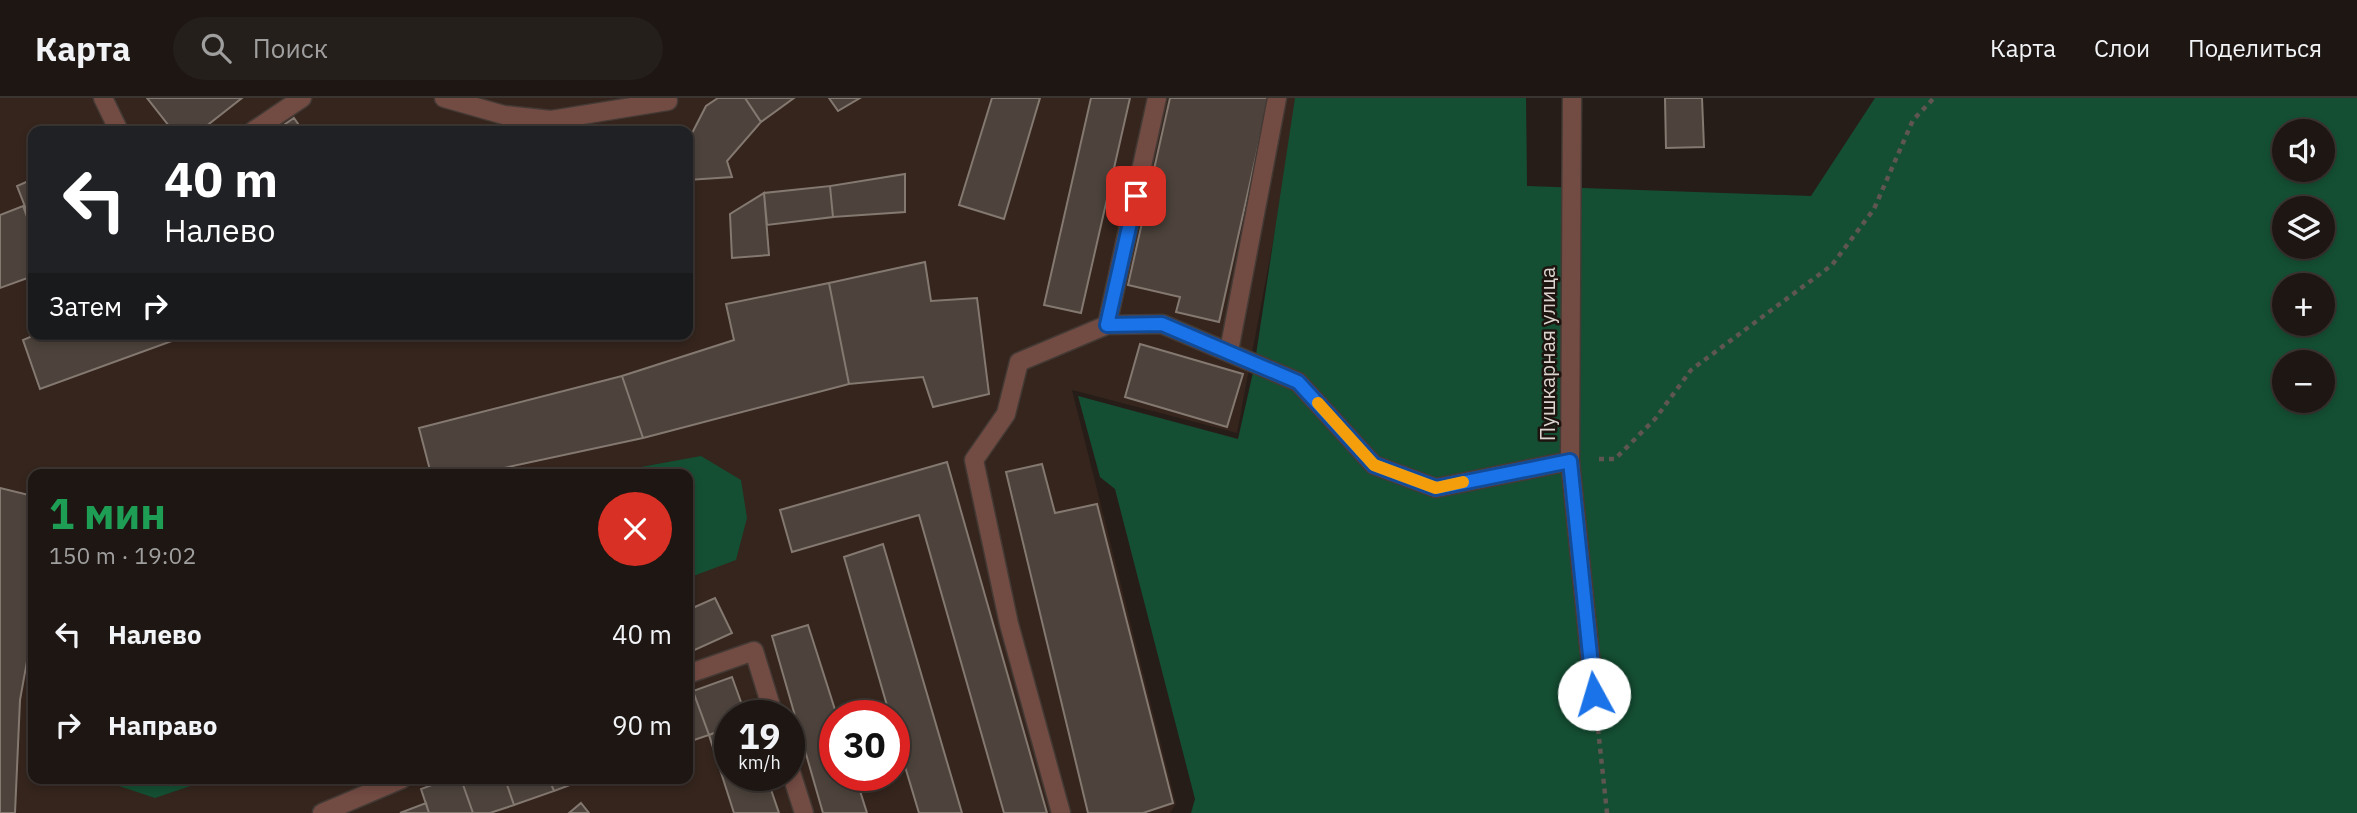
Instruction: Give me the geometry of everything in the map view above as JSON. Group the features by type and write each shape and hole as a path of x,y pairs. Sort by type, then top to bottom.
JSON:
{"street":[{"path":"103,98 117,126"},
{"path":"260,126 302,98"},
{"path":"444,98 504,115 551,120 668,101 667,98"},
{"path":"1107,325 1157,98"},
{"path":"1229,351 1277,98"},
{"name":"Пушкарная улица","path":"1572,98 1570,461 1594,694"},
{"path":"1061,813 1009,624 974,460 1006,414 1019,362 1107,325 1162,324 1298,382 1374,465 1436,488 1570,461"},
{"path":"693,672 754,651 769,700"},
{"path":"322,813 390,784"},
{"path":"797,791 804,813"}],"path":[{"path":"1570,461 1615,458 1655,419 1691,369 1832,265 1874,209 1913,120 1934,98"},
{"path":"1594,694 1607,813"}],"shaded area":[{"path":"0,98 1300,98 1237,433 1072,390 1176,804 1170,813 0,813"}],"green space":[{"path":"1295,98 1526,98 1527,186 1811,196 1875,98 2357,98 2357,813 1191,813 1195,799 1115,489 1100,477 1078,396 1238,439 1254,368"},
{"path":"701,456 741,480 747,518 736,560 693,576 693,469 630,469"},
{"path":"113,784 196,784 155,798"}],"building":[{"path":"147,98 242,98 206,126 169,126"},
{"path":"718,98 745,98 761,122 727,161 732,177 693,180 693,131 706,106"},
{"path":"745,98 794,98 761,122"},
{"path":"829,98 860,98 838,111"},
{"path":"992,98 1040,98 1004,219 959,205"},
{"path":"1091,98 1130,98 1081,313 1044,305"},
{"path":"1170,98 1269,98 1219,322 1176,312 1180,297 1128,285"},
{"path":"1665,98 1702,98 1704,147 1666,148"},
{"path":"294,118 300,126 282,126"},
{"path":"905,174 905,212 833,217 830,186"},
{"path":"28,181 28,214 17,186"},
{"path":"830,186 833,217 767,225 764,193"},
{"path":"764,193 769,255 732,258 730,214"},
{"path":"23,206 28,220 28,278 0,288 0,215"},
{"path":"925,262 931,301 977,298 989,394 933,407 923,377 849,384 829,283"},
{"path":"829,283 849,384 643,438 622,376 734,340 726,304"},
{"path":"28,338 28,340 175,340 40,389 23,340"},
{"path":"1140,344 1243,374 1227,427 1125,397"},
{"path":"622,376 643,438 499,469 430,469 419,428"},
{"path":"947,462 1047,813 1004,813 919,515 792,552 780,510"},
{"path":"1042,464 1055,513 1097,504 1173,803 1143,813 1088,813 1006,472"},
{"path":"0,488 28,495 28,656 20,700 15,813 0,813"},
{"path":"883,544 962,813 919,813 910,783 910,700 885,700 844,557"},
{"path":"715,598 732,633 693,651 693,608"},
{"path":"808,625 832,700 819,700 819,791 860,791 867,813 823,813 805,751 805,700 790,700 772,636"},
{"path":"732,677 740,700 714,700 714,733 709,735 693,691"},
{"path":"693,691 709,735 693,740"},
{"path":"714,733 714,751 709,735"},
{"path":"434,784 463,784 473,813 429,813 421,789"},
{"path":"463,784 507,784 514,805 490,813 473,813"},
{"path":"507,784 551,784 554,791 514,805"},
{"path":"551,784 573,784 554,791"},
{"path":"727,791 771,791 779,813 734,813"},
{"path":"426,803 429,813 400,813"},
{"path":"581,803 589,813 569,813"}],"slow traffic":[{"path":"1318,403 1374,465 1436,488 1463,482"}],"route":[{"path":"1136,196 1107,325 1162,324 1298,382 1374,465 1436,488 1570,461 1594,694"}]}
